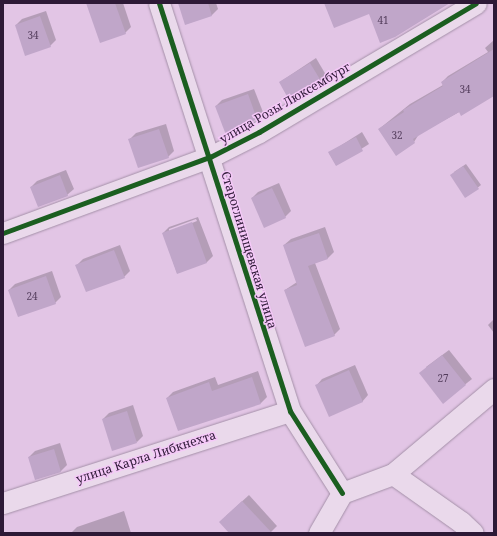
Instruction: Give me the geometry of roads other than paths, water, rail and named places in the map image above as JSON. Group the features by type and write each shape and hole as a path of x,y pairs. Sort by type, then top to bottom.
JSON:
{"street":[{"name":"Староглинищевская улица","path":"159,3 210,157 290,411 342,493"},
{"name":"улица Розы Люксембург","path":"3,233 210,157 259,132 476,3"},
{"path":"319,533 342,493 393,474 494,389"},
{"name":"улица Карла Либкнехта","path":"3,503 290,411"},
{"path":"393,474 461,522 473,533"}]}
